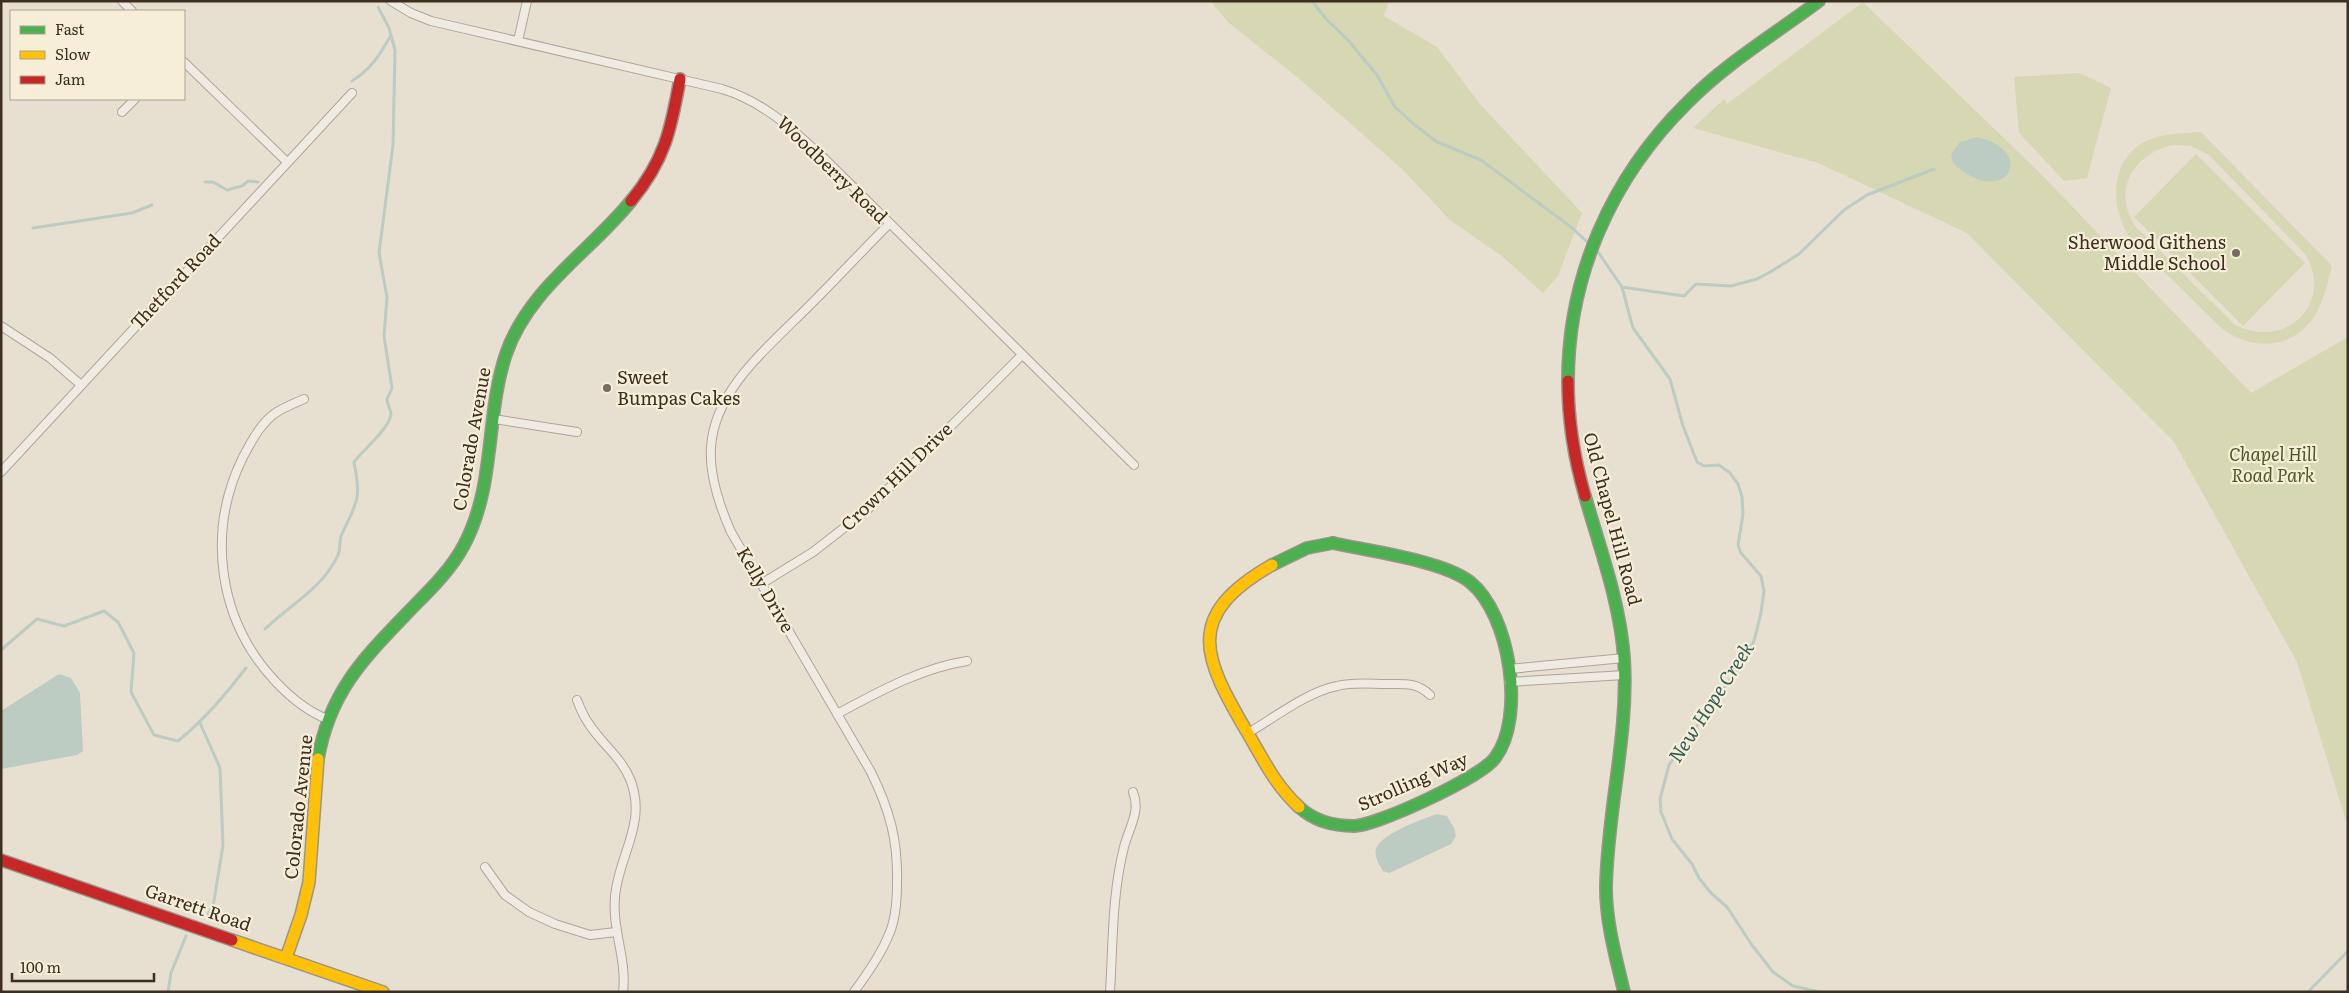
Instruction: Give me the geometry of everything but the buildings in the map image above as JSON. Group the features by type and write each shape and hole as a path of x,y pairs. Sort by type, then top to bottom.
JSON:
{"street":[{"path":"122,1 131,10"},
{"name":"Woodberry Road","path":"391,1 411,13 431,21 518,40 737,94 777,116 826,160 1134,465"},
{"path":"518,40 527,1"},
{"name":"Old Chapel Hill Road","path":"1624,992 1613,946 1606,890 1625,675 1624,658 1620,620 1571,439 1568,401 1568,353 1572,317 1590,248 1607,208 1640,154 1678,110 1721,73 1819,1"},
{"path":"185,63 287,162"},
{"name":"Colorado Avenue","path":"286,958 309,887 317,766 328,719 354,671 433,589 460,554 473,528 481,503 503,365 514,334 536,298 624,208 647,181 665,145 680,79"},
{"name":"Thetford Road","path":"1,472 352,93"},
{"path":"122,112 134,100"},
{"name":"Kelly Drive","path":"854,992 890,932 897,897 897,849 893,826 883,797 838,714 744,555 722,511 712,467 711,448 714,430 730,392 756,359 889,224"},
{"path":"1,326 50,358 81,385"},
{"name":"Crown Hill Drive","path":"761,584 820,547 867,510 1022,355"},
{"path":"304,399 276,413 247,450 227,498 222,525 222,554 228,601 250,649 267,672 292,698 316,715 328,719"},
{"path":"494,419 577,432"},
{"name":"Strolling Way","path":"1333,543 1344,544 1431,564 1457,573 1480,591 1494,611 1509,669 1509,682 1509,728 1501,749 1490,764 1464,782 1365,824 1345,826 1324,823 1296,807 1282,791 1214,674 1209,648 1213,622 1226,598 1237,587 1284,558 1310,546 1333,543"},
{"path":"1509,669 1624,658"},
{"path":"838,714 894,684 942,667 967,661"},
{"path":"1566,663 1568,679"},
{"path":"1509,682 1625,675"},
{"path":"1248,733 1318,692 1335,686 1410,684 1421,688 1430,695"},
{"path":"577,700 589,725 621,763 634,790 636,812 633,835 616,886 616,932 624,962 623,992"},
{"path":"1110,992 1115,893 1125,843 1136,812 1133,792"},
{"name":"Garrett Road","path":"1,860 383,992"},
{"path":"484,867 505,895 529,912 555,924 590,935 616,932"}],"green space":[{"path":"1210,1 1389,1 1384,16 1437,47 1480,104 1582,213 1558,276 1543,293 1503,257 1450,220 1402,169 1302,81 1229,23"},
{"name":"Chapel Hill Road Park","path":"1863,2 2041,174 2251,393 2348,337 2348,821 2346,821 2297,662 2174,442 1967,233 1818,163 1693,128 1724,99 1727,104"},
{"path":"2079,73 2111,88 2087,178 2064,181 2019,133 2014,77"},
{"path":"2201,132 2332,266 2318,310 2309,323 2298,333 2286,340 2260,344 2246,341 2220,327 2131,239 2123,226 2116,196 2117,181 2121,167 2128,155 2139,145 2160,136","holes":["2173,145 2191,146 2209,155 2305,254 2313,272 2314,290 2309,305 2300,318 2287,327 2271,332 2253,331 2234,324 2135,226 2128,213 2126,187 2130,175 2137,165 2147,156"]},
{"path":"2196,154 2305,263 2243,326 2134,217"}],"shaded area":[{"path":"1977,137 1996,144 2007,154 2011,164 2008,174 2000,180 1987,181 1971,176 1953,163 1951,154 1960,142"},
{"path":"59,674 71,678 80,693 83,751 77,755 1,769 1,711"},
{"path":"1437,814 1447,816 1454,828 1456,836 1451,844 1389,873 1383,871 1376,855 1379,843 1403,828"}],"waterway":[{"name":"New Hope Creek","path":"1312,1 1377,75 1395,107 1415,125 1437,142 1481,160 1571,227 1598,252 1622,287 1633,328 1670,379 1683,426 1697,462 1704,466 1719,465 1730,473 1738,484 1742,497 1743,514 1738,545 1741,553 1761,576 1764,591 1761,613 1754,641 1739,667 1669,765 1660,799 1661,812 1672,839 1692,864 1699,878 1711,893 1727,907 1752,945 1773,972 1793,986 1820,992"},
{"path":"265,629 315,587 332,567 339,553 341,536 356,501 357,485 354,462 386,426 391,414 387,399 392,388 384,336 387,297 379,253 393,145 395,50 389,28 378,7"},
{"path":"352,81 365,72 383,49 391,35"},
{"path":"1622,287 1684,296 1696,284 1731,286 1757,279 1799,254 1844,210 1867,195 1934,169"},
{"path":"205,182 213,182 227,190 242,186 248,181 258,182"},
{"path":"33,228 132,213 152,205"},
{"path":"1,650 37,619 64,626 104,611 118,622 134,653 131,692 154,735 178,741 214,706 246,668"},
{"path":"200,723 220,768 223,845 213,907 208,914"},
{"path":"168,992 171,973 186,936"},
{"path":"2308,992 2348,951"}],"traffic: fast":[{"path":"1568,381 1570,342 1576,303 1586,266 1599,230 1616,196 1637,163 1660,132 1702,88 1734,62 1819,1"},
{"path":"318,759 331,712 353,675 366,657 454,562 464,545 481,499 499,378 506,354 516,331 529,310 545,290 615,220 631,201"},
{"path":"1585,496 1614,596 1624,658 1625,687 1621,744 1610,830 1606,888 1610,927 1624,992"},
{"path":"1299,807 1317,819 1339,825 1354,826 1385,818 1451,788 1486,766 1495,758 1504,740 1510,718 1509,667 1504,641 1495,617 1484,597 1470,582 1443,568 1385,553 1333,543"},
{"path":"1272,565 1307,548 1333,543"}],"traffic: slow":[{"path":"1272,565 1244,584 1224,602 1213,620 1210,640 1212,660 1232,705 1270,771 1283,790 1299,807"},
{"path":"286,958 301,915 309,882 318,759"},
{"path":"232,940 383,992"}],"traffic: jam":[{"path":"631,201 652,172 659,158 670,129 680,79"},
{"path":"1568,381 1572,439 1585,496"},
{"path":"1,860 232,940"}],"place":[{"name":"Sherwood Githens Middle School","path":"2236,253"},
{"name":"Sweet Bumpas Cakes","path":"607,388"}]}
